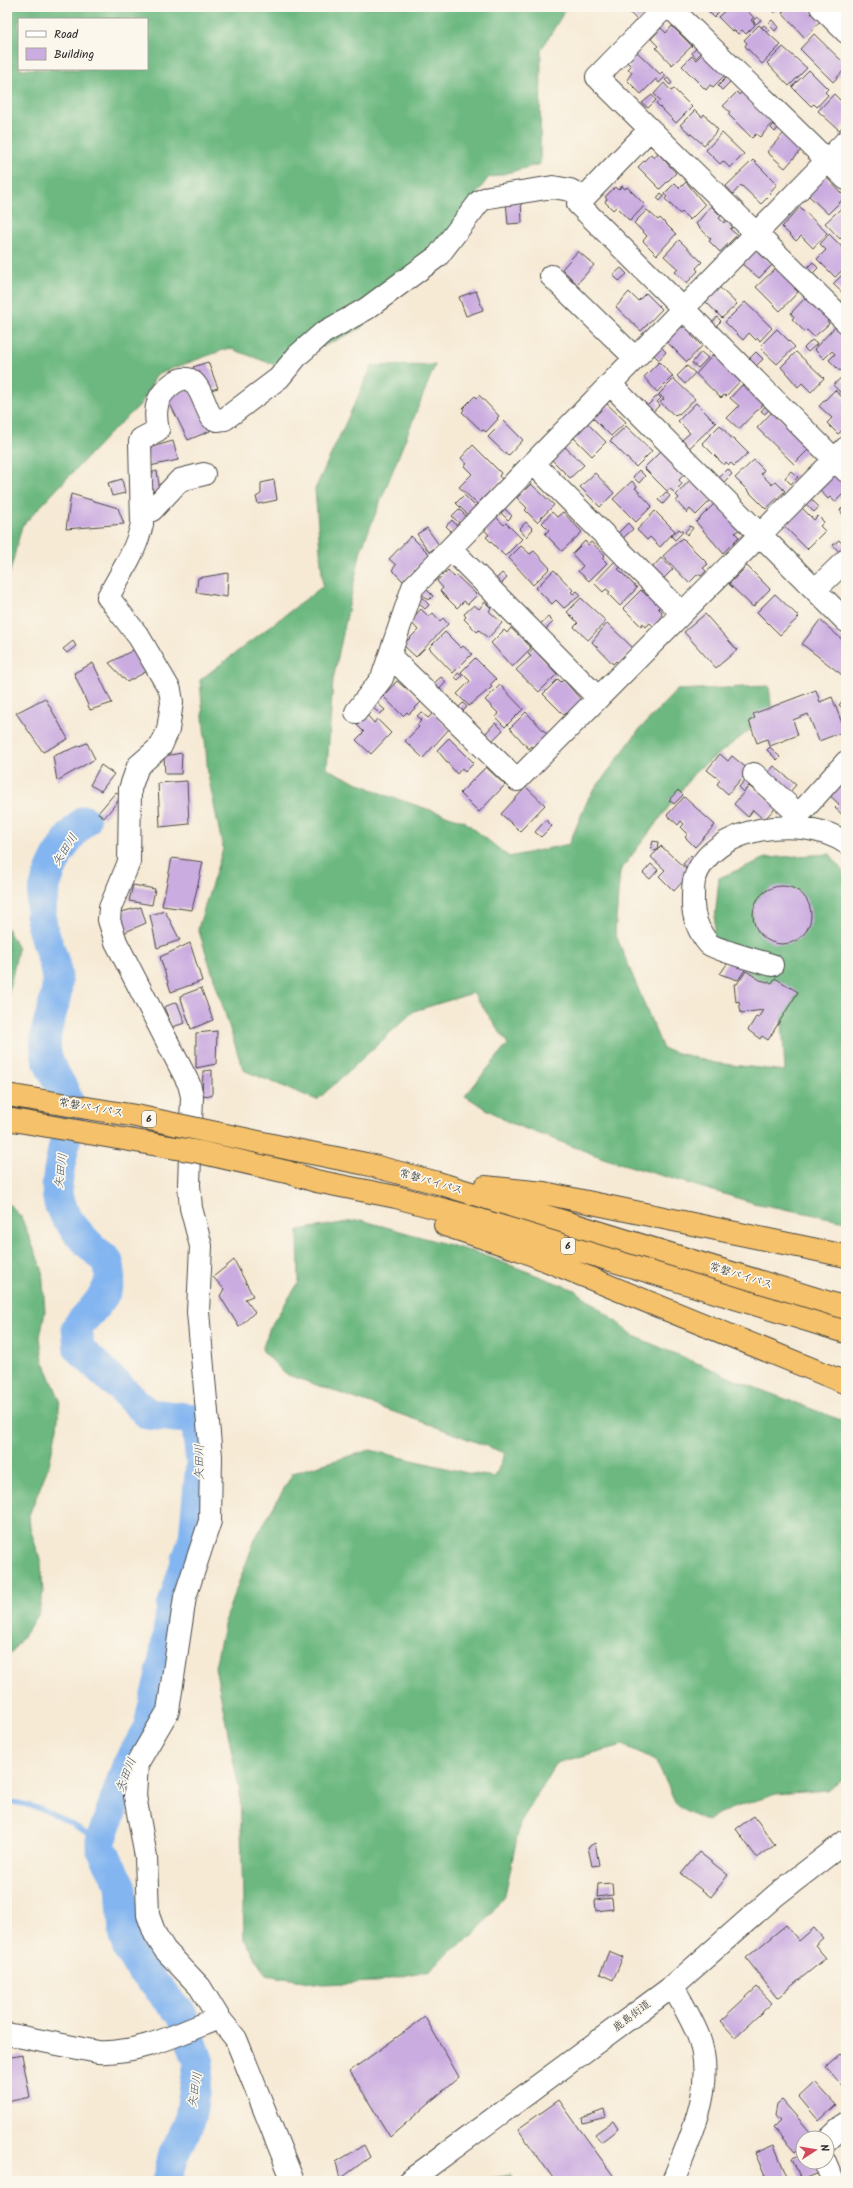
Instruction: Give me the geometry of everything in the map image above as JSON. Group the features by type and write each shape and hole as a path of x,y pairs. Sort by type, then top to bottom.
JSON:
{"highway":[{"name":"常磐バイパス","path":"7,1095 136,1116 366,1164 438,1183 846,1308"},
{"name":"常磐バイパス","path":"7,1119 199,1152 286,1172 316,1181 396,1197 467,1216 846,1332"},
{"path":"316,1181 390,1211 435,1222 521,1250 846,1383"},
{"path":"438,1183 544,1193 846,1256"}],"street":[{"path":"665,7 597,77 846,322"},
{"path":"670,7 846,179"},
{"path":"821,7 846,32"},
{"path":"390,656 517,780 760,535 842,460 683,309 578,204 650,129"},
{"path":"356,712 382,678 413,587 846,141"},
{"path":"293,2181 236,2039 219,2018 200,1987 165,1950 154,1934 148,1915 146,1857 135,1796 138,1764 168,1711 185,1597 210,1521 211,1456 198,1320 200,1246 194,1224 189,1185 192,1096 189,1084 116,942 110,920 112,899 129,862 130,789 133,776 138,766 161,746 168,730 171,713 170,690 139,637 108,597 134,550 141,530 141,438 158,430 156,412 159,397 176,382 183,378 192,381 212,418 217,420 225,419 278,378 298,355 323,333 366,310 438,256 480,201 489,197 553,188 570,190 584,198"},
{"path":"551,276 635,358"},
{"path":"610,384 846,621"},
{"path":"533,463 682,613"},
{"path":"142,514 152,510 180,480 204,474"},
{"path":"450,549 598,698"},
{"path":"815,590 846,560"},
{"path":"772,965 710,945 700,931 693,913 694,881 702,866 715,850 729,841 759,830 793,821 846,762"},
{"path":"754,774 793,821 805,828 825,833 846,843"},
{"name":"鹿島街道","path":"409,2181 673,1986 776,1895 846,1841"},
{"path":"673,1986 698,2035 704,2058 704,2080 699,2113 673,2181"},
{"path":"7,2034 98,2052 112,2053 142,2046 219,2018"},
{"path":"835,2133 846,2123"},
{"path":"828,2170 833,2181"}],"green space":[{"path":"7,7 567,7 541,50 540,164 488,178 426,264 405,273 361,328 280,367 229,348 157,374 141,404 108,435 22,526 7,583"},
{"path":"435,365 361,550 333,680 327,769 385,795 464,821 509,857 569,844 589,797 638,731 677,690 769,686 772,713 695,772 620,871 615,933 663,1049 714,1063 785,1071 781,1003 713,940 719,878 766,858 830,854 846,876 846,1107 844,1118 846,1119 846,1221 754,1203 606,1159 508,1122 465,1096 508,1044 473,993 414,1011 317,1100 243,1070 198,928 223,849 208,775 200,680 323,586 315,489 372,366"},
{"path":"7,928 18,949 7,1001"},
{"path":"7,1202 21,1217 42,1269 45,1311 40,1337 43,1360 60,1400 57,1428 49,1465 29,1515 30,1528 41,1563 43,1593 38,1615 7,1659"},
{"path":"361,1220 481,1254 575,1290 636,1337 748,1385 846,1422 846,1776 829,1790 776,1794 721,1812 707,1821 677,1806 656,1760 623,1745 556,1763 520,1823 505,1895 473,1936 448,1953 430,1970 376,1982 322,1984 266,1975 244,1939 240,1794 215,1667 226,1616 256,1537 293,1473 370,1450 467,1473 495,1477 505,1453 431,1425 285,1374 262,1350 270,1327 299,1282 298,1230"},
{"path":"511,2175 515,2181 482,2181 486,2179"}],"building":[{"path":"624,7 652,7 638,21"},
{"path":"704,7 724,7 714,17"},
{"path":"729,7 744,7 754,18 751,20 755,25 746,34 742,30 738,34 734,30 732,31 718,17"},
{"path":"768,7 780,7 774,13"},
{"path":"787,7 796,7 795,9 797,7 807,7 821,20 805,38 782,13"},
{"path":"757,17 761,20 756,24 753,21"},
{"path":"772,20 778,27 775,31 768,24"},
{"path":"759,25 781,45 762,64 745,46 747,43 744,40"},
{"path":"764,25 769,30 767,32 761,27"},
{"path":"672,26 692,46 672,65 656,48 658,46 651,39 661,28 666,33"},
{"path":"814,34 846,65 846,68 833,82 800,49"},
{"path":"698,46 703,51 696,58 692,53"},
{"path":"783,47 807,68 789,86 767,63"},
{"path":"636,51 660,74 662,72 666,76 659,83 656,79 641,94 627,80 632,72 628,69 631,66 626,61"},
{"path":"703,53 726,74 713,87 710,85 706,90 682,66 692,56 696,60"},
{"path":"809,70 828,89 825,92 828,95 817,107 814,104 811,106 792,87"},
{"path":"728,76 732,80 722,90 718,86"},
{"path":"668,78 672,83 670,85 665,80"},
{"path":"664,83 671,91 674,89 692,107 676,123 656,103 660,100 654,94"},
{"path":"743,91 775,121 760,137 756,134 752,138 728,114 730,112 723,106 737,92 739,95"},
{"path":"834,94 846,106 846,124 839,130 818,111"},
{"path":"652,95 656,100 648,108 642,103"},
{"path":"695,110 702,117 704,114 718,130 704,145 680,125"},
{"path":"774,124 778,128 775,132 771,128"},
{"path":"722,133 744,154 730,168 723,161 720,164 706,150"},
{"path":"784,133 802,149 785,168 767,152"},
{"path":"658,153 676,173 660,189 638,167 651,154 654,158"},
{"path":"753,160 777,184 770,192 771,194 761,204 741,185 733,194 726,186"},
{"path":"825,176 845,197 828,214 807,194"},
{"path":"686,182 705,205 690,220 682,212 680,214 665,199 667,197 664,194 675,183 680,188"},
{"path":"622,186 625,189 627,187 645,205 630,221 616,207 613,210 605,202 607,199 605,197 615,187 618,190"},
{"path":"661,193 664,196 660,201 657,198"},
{"path":"521,199 522,223 508,224 506,200"},
{"path":"846,204 846,233 840,239 825,223"},
{"path":"711,206 721,216 719,218 724,223 726,220 733,227 730,229 737,235 720,252 709,241 711,239 696,224"},
{"path":"800,207 827,233 813,248 801,236 796,241 782,227"},
{"path":"647,210 658,220 660,218 676,234 657,255 643,241 647,236 634,223"},
{"path":"829,234 846,251 846,267 835,277 817,259 826,250 820,244"},
{"path":"679,240 702,262 696,268 698,271 687,283 675,272 678,269 664,256"},
{"path":"756,250 772,265 759,278 742,264"},
{"path":"578,251 594,265 577,284 562,269"},
{"path":"813,262 818,268 810,276 804,271"},
{"path":"621,268 627,274 619,281 613,275"},
{"path":"776,268 796,286 794,288 798,292 780,311 756,287"},
{"path":"846,271 846,296 833,284"},
{"path":"719,287 737,304 722,318 705,301"},
{"path":"476,291 483,310 466,316 459,297"},
{"path":"629,292 638,301 646,293 662,309 641,331 616,307"},
{"path":"806,297 829,319 827,321 829,324 814,337 807,330 805,332 792,319 794,317 791,313"},
{"path":"745,302 772,328 760,341 758,338 756,340 749,333 743,340 725,322"},
{"path":"717,317 721,321 716,326 712,323"},
{"path":"687,324 694,331 691,335 702,346 687,362 666,341 681,326 683,328"},
{"path":"836,326 846,336 846,366 840,371 829,360 835,354 832,351 824,359 814,349"},
{"path":"777,329 795,347 777,364 761,349 763,347 761,345"},
{"path":"812,340 817,344 808,352 804,348"},
{"path":"661,347 666,352 659,360 653,354"},
{"path":"701,352 708,358 698,368 692,363"},
{"path":"756,352 763,359 753,369 746,362"},
{"path":"796,352 824,378 811,392 802,383 798,387 781,367"},
{"path":"713,355 717,358 718,356 742,379 726,396 724,395 721,398 696,374"},
{"path":"208,362 218,388 207,391 193,367"},
{"path":"659,362 673,376 657,392 644,377"},
{"path":"687,366 695,373 685,384 677,376"},
{"path":"841,378 846,383 846,392 843,395 833,385"},
{"path":"674,379 695,399 675,416 660,402 664,399 659,394"},
{"path":"746,384 763,404 739,429 727,418 739,406 730,398 742,385 744,386"},
{"path":"189,387 210,431 188,440 167,398"},
{"path":"835,390 846,401 846,427 838,434 827,423 832,418 819,406"},
{"path":"479,395 499,416 486,432 484,430 482,431 462,412 464,410 463,408 475,396 477,398"},
{"path":"658,395 661,398 657,402 660,405 649,415 644,409"},
{"path":"606,403 626,422 611,436 592,417"},
{"path":"696,403 716,423 685,452 680,447 685,443 682,440 690,433 678,421"},
{"path":"768,403 772,406 765,414 761,411"},
{"path":"773,411 810,448 794,464 757,428"},
{"path":"504,421 523,440 508,456 488,437"},
{"path":"587,423 606,442 592,456 573,437"},
{"path":"720,425 733,440 734,439 748,453 734,466 731,463 729,465 726,462 724,465 702,443"},
{"path":"626,426 652,451 636,467 610,441"},
{"path":"173,441 178,460 150,466 145,449"},
{"path":"473,445 501,473 499,476 502,479 477,504 459,487 472,474 464,466 467,464 461,458"},
{"path":"565,447 584,465 570,478 552,460"},
{"path":"662,450 685,473 679,480 682,484 674,492 670,489 667,491 644,468"},
{"path":"754,460 764,470 761,474 772,485 775,481 785,491 766,509 735,478"},
{"path":"728,469 732,474 724,482 719,478"},
{"path":"639,470 645,476 639,483 633,477"},
{"path":"836,470 846,480 846,491 835,502 830,497 828,499 818,488"},
{"path":"157,471 160,491 148,495 146,474"},
{"path":"791,471 798,477 791,484 785,478"},
{"path":"595,473 614,493 600,507 580,487"},
{"path":"122,479 125,493 112,496 108,483"},
{"path":"691,479 711,500 696,515 690,509 687,513 676,501 679,498 676,495"},
{"path":"274,480 277,500 258,504 256,497 261,494 261,483"},
{"path":"632,481 637,487 635,488 652,506 636,522 613,499"},
{"path":"531,484 554,505 537,522 525,510 527,508 517,498"},
{"path":"666,492 670,496 663,504 658,500"},
{"path":"71,494 118,508 124,524 66,529"},
{"path":"464,495 476,507 468,515 456,503"},
{"path":"811,499 819,507 814,512 806,504"},
{"path":"715,503 741,528 735,533 739,537 723,553 696,522"},
{"path":"846,505 846,519 840,510"},
{"path":"503,507 512,516 508,520 499,511"},
{"path":"802,508 814,520 818,516 824,522 820,526 825,531 807,549 784,526"},
{"path":"459,509 467,517 460,524 452,516"},
{"path":"655,511 675,531 660,547 650,537 647,540 637,530"},
{"path":"552,512 557,517 563,512 582,532 562,551 545,534 549,530 542,523"},
{"path":"495,516 504,525 506,523 522,539 505,556 486,537 489,535 483,528"},
{"path":"452,520 458,527 452,532 446,526"},
{"path":"526,522 533,529 526,537 519,529"},
{"path":"628,523 633,529 623,538 618,533"},
{"path":"690,526 693,528 687,535 685,532"},
{"path":"427,528 439,545 429,552 417,534"},
{"path":"679,529 683,532 675,540 671,536"},
{"path":"411,536 429,554 403,581 392,570 396,565 389,559"},
{"path":"682,538 708,564 703,568 706,571 701,576 698,574 689,583 663,556"},
{"path":"839,540 846,548 840,553 833,545"},
{"path":"585,541 588,545 591,542 605,555 602,558 607,563 589,581 578,571 583,566 572,554"},
{"path":"521,546 530,554 534,551 550,568 533,585 509,558"},
{"path":"661,558 673,569 663,579 652,568"},
{"path":"616,560 622,566 618,569 637,588 620,606 608,594 610,592 606,589 603,592 594,583"},
{"path":"747,566 770,589 753,607 729,584"},
{"path":"448,570 454,577 456,575 477,595 468,604 464,601 457,608 440,591 443,588 437,581"},
{"path":"554,570 573,590 571,592 573,594 577,591 581,595 564,608 556,600 552,604 536,588"},
{"path":"228,573 227,597 196,592 198,578"},
{"path":"502,573 507,578 499,586 494,581"},
{"path":"424,587 433,596 429,600 420,592"},
{"path":"641,590 647,596 649,594 660,606 658,608 662,612 661,618 653,626 650,623 646,627 643,623 641,626 623,608"},
{"path":"775,594 799,617 780,635 757,612"},
{"path":"420,595 429,605 425,609 415,600"},
{"path":"581,598 606,621 588,640 574,627 578,623 567,612"},
{"path":"485,602 491,608 489,611 502,623 488,638 479,630 477,632 464,619 466,617 464,614 474,605 479,609"},
{"path":"421,609 429,617 433,613 440,621 443,618 448,624 416,657 403,645 418,630 410,621"},
{"path":"705,614 737,650 716,668 684,632"},
{"path":"548,617 553,622 544,631 539,625"},
{"path":"820,620 846,643 846,678 802,644"},
{"path":"607,623 633,648 618,663 616,661 613,664 592,642"},
{"path":"511,628 518,635 521,633 526,638 524,640 531,648 512,667 491,643 504,630 507,633"},
{"path":"445,632 461,648 463,646 472,654 453,673 429,648"},
{"path":"73,641 76,646 67,653 63,649"},
{"path":"535,646 541,652 539,655 557,674 539,692 516,670 531,656 528,654"},
{"path":"139,647 151,669 127,682 109,663"},
{"path":"475,658 496,679 490,685 492,687 469,706 457,694 470,681 461,672"},
{"path":"93,663 112,703 90,710 74,673"},
{"path":"458,673 462,676 458,680 455,677"},
{"path":"441,677 446,682 438,691 432,685"},
{"path":"558,679 561,682 564,680 582,701 568,715 567,713 564,715 543,694"},
{"path":"397,681 405,688 406,687 421,702 409,714 407,712 403,716 383,696"},
{"path":"500,685 523,709 505,727 495,717 499,714 485,700"},
{"path":"816,690 820,702 832,697 845,731 819,741 808,714 793,720 798,735 770,746 767,739 757,743 749,721 755,718 753,714"},
{"path":"45,698 68,739 43,752 16,713"},
{"path":"843,700 846,703 846,711 839,705"},
{"path":"375,701 385,710 380,714 371,706"},
{"path":"463,703 467,707 460,714 456,710"},
{"path":"421,712 428,718 433,713 449,729 423,758 405,741 419,727 417,725 422,720 417,716"},
{"path":"526,712 548,735 535,750 532,746 529,749 510,728"},
{"path":"367,715 374,723 377,719 391,733 371,754 356,740 364,732 357,725"},
{"path":"495,723 503,730 492,741 485,734"},
{"path":"449,738 474,763 465,772 462,768 457,774 437,750"},
{"path":"87,743 95,759 57,781 53,756"},
{"path":"770,747 780,757 777,760 767,750"},
{"path":"182,753 181,774 165,774 164,756"},
{"path":"720,754 728,761 732,756 749,770 728,794 717,784 720,780 707,770"},
{"path":"101,765 114,774 101,791 90,785"},
{"path":"774,766 796,785 786,796 765,776"},
{"path":"486,767 505,785 479,812 460,793"},
{"path":"846,775 846,818 835,808 839,804 828,794"},
{"path":"746,779 751,783 744,792 739,787"},
{"path":"187,781 189,824 160,827 158,783"},
{"path":"749,786 756,792 757,790 776,807 764,820 753,810 748,817 734,804"},
{"path":"526,787 545,805 520,831 501,814"},
{"path":"678,790 683,795 674,804 669,800"},
{"path":"116,792 122,796 104,818 98,813"},
{"path":"684,797 715,825 695,847 685,837 688,834 681,827 684,824 681,821 678,825 667,815"},
{"path":"546,820 552,826 541,837 535,832"},
{"path":"653,841 658,842 657,851 651,849"},
{"path":"661,846 687,870 684,874 687,877 674,891 659,876 665,870 651,857"},
{"path":"691,855 697,861 690,870 683,864"},
{"path":"172,858 203,862 192,910 162,906"},
{"path":"651,864 658,870 650,879 643,873"},
{"path":"133,885 155,889 152,905 129,901"},
{"path":"776,886 788,886 803,894 811,909 811,921 803,936 788,944 776,944 761,936 753,921 753,909 761,894"},
{"path":"141,907 146,923 123,933 117,913"},
{"path":"165,911 180,940 157,948 150,915"},
{"path":"190,943 202,981 171,992 160,957"},
{"path":"729,961 747,967 738,980 720,974"},
{"path":"746,971 760,980 772,983 775,978 798,992 768,1040 762,1036 760,1039 748,1030 756,1017 758,1018 763,1010 741,1013 739,1001 736,1002 734,984 737,984"},
{"path":"201,988 213,1020 191,1029 180,996"},
{"path":"177,1002 185,1023 172,1027 164,1007"},
{"path":"217,1031 216,1064 196,1068 196,1033"},
{"path":"212,1070 212,1096 202,1095 203,1071"},
{"path":"234,1260 253,1296 245,1299 255,1312 239,1327 220,1296 224,1289 213,1277"},
{"path":"754,1816 775,1845 757,1858 736,1829"},
{"path":"595,1843 599,1865 592,1866 588,1847"},
{"path":"699,1852 728,1875 711,1897 681,1874"},
{"path":"612,1883 613,1895 597,1897 598,1884"},
{"path":"612,1898 613,1909 596,1911 595,1900"},
{"path":"786,1925 799,1941 814,1928 823,1938 815,1945 826,1958 777,1998 746,1958"},
{"path":"609,1951 623,1957 613,1980 600,1974"},
{"path":"757,1987 772,2003 735,2037 720,2021"},
{"path":"425,2017 459,2077 390,2137 350,2071"},
{"path":"841,2054 846,2059 846,2090 826,2067"},
{"path":"22,2055 30,2097 7,2102 7,2058"},
{"path":"815,2082 836,2105 819,2121 799,2097"},
{"path":"559,2100 617,2181 555,2181 518,2129"},
{"path":"782,2100 809,2130 795,2130 795,2152 773,2128 780,2121 775,2116 777,2104"},
{"path":"604,2110 606,2117 583,2123 582,2118"},
{"path":"613,2121 618,2129 601,2142 595,2134"},
{"path":"364,2145 370,2157 340,2179 336,2162"},
{"path":"774,2145 787,2177 779,2181 767,2181 755,2153"},
{"path":"795,2157 795,2165 792,2158"},
{"path":"797,2170 821,2170 822,2172 801,2180"}],"waterway":[{"name":"矢田川","path":"85,821 75,830 58,855 46,883 41,912 42,926 57,974 57,990 46,1033 46,1052 51,1067 68,1102 69,1110 67,1133 57,1185 58,1196 60,1206 67,1218 86,1241 107,1260 110,1271 109,1282 102,1297 77,1327 79,1349 148,1414 196,1419 201,1462 194,1538 172,1607 163,1665 148,1730 127,1766 101,1841 101,1848 121,1885 124,1933 128,1949 137,1964 182,2015 199,2063 189,2124 174,2154 167,2181"},
{"path":"7,1802 32,1806 56,1816 101,1841"}]}
